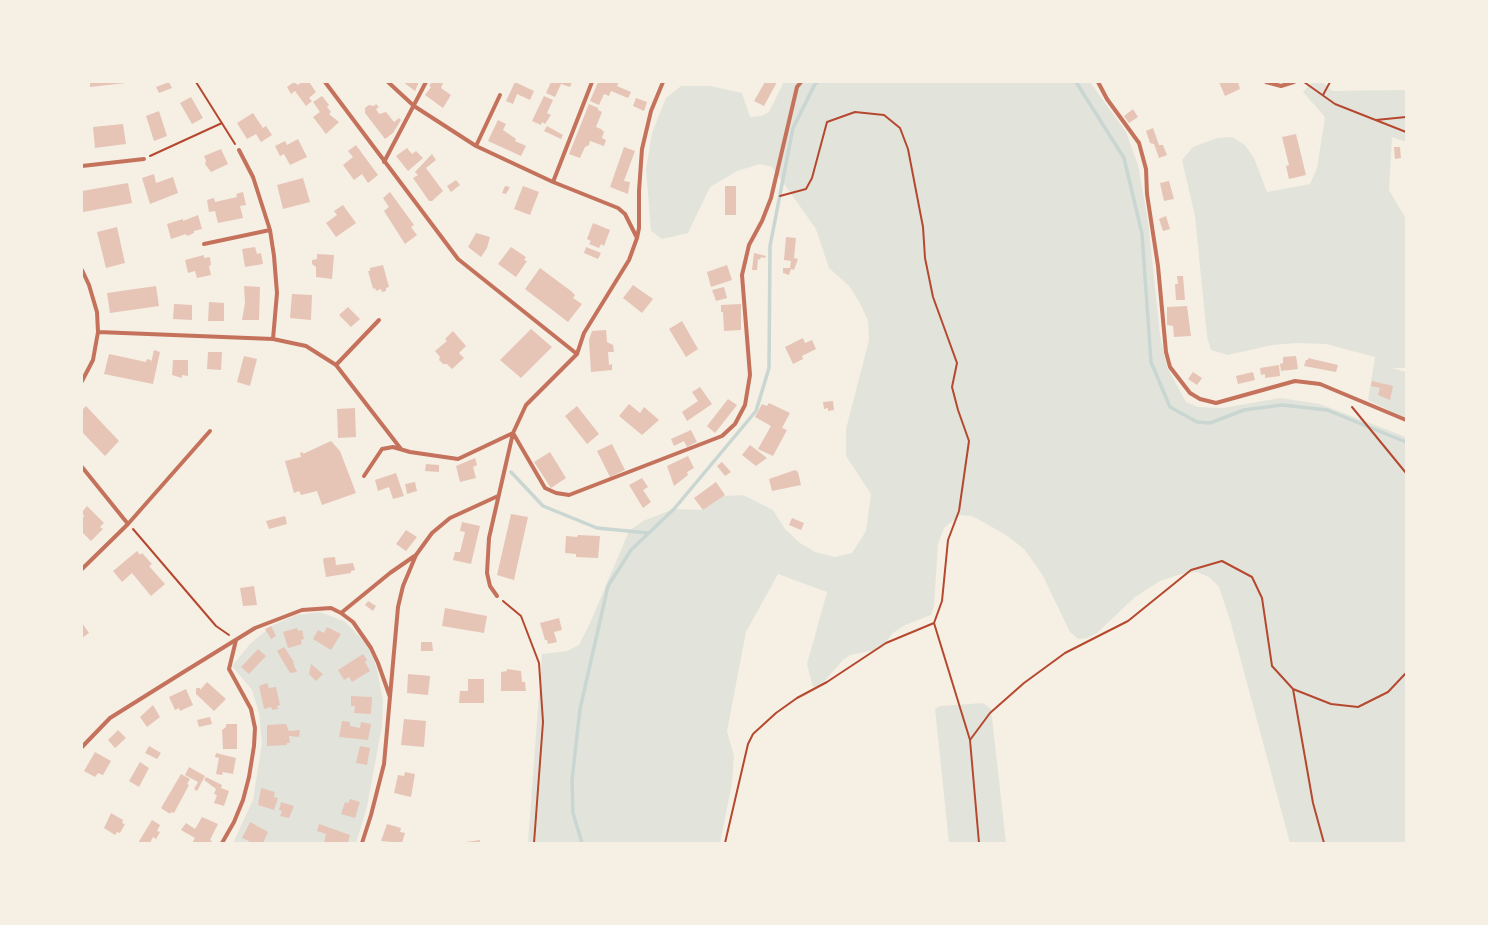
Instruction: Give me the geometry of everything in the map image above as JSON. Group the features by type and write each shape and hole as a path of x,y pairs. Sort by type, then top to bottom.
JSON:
{"street":[{"path":"325,82 458,259 577,354"},
{"path":"388,82 414,106 476,146 553,182 618,208 625,214 637,238"},
{"path":"384,162 426,82"},
{"path":"553,182 592,82"},
{"path":"497,596 490,586 486,573 490,538 498,496 513,433 526,405 577,354 584,333 629,260 637,238 642,150 650,111 663,82"},
{"path":"513,433 545,488 556,493 569,495 722,436 735,424 745,405 750,375 742,274 749,245 762,221 771,198 797,86 801,82"},
{"path":"1098,82 1107,100 1139,143 1146,169 1147,194 1158,266 1166,352 1170,367 1190,393 1200,399 1216,403 1294,381 1320,384 1406,420"},
{"path":"1266,82 1281,86 1294,82"},
{"path":"476,146 500,94"},
{"path":"239,150 253,178 270,230 277,293 273,339"},
{"path":"82,166 144,159"},
{"path":"204,244 270,230"},
{"path":"82,270 89,285 97,312 98,332 93,360 82,381"},
{"path":"336,365 379,320"},
{"path":"98,332 273,339 306,346 336,365 401,449"},
{"path":"82,569 128,524 210,431"},
{"path":"364,476 382,449 392,447 410,452 458,459 513,433"},
{"path":"82,467 128,524"},
{"path":"362,843 384,764 398,607 403,586 416,555 432,534 450,518 498,496"},
{"path":"341,613 390,573 416,555"},
{"path":"82,747 110,718 255,628 302,610 331,608 353,622 371,648 390,697"},
{"path":"222,843 234,822 243,800 249,777 254,746 255,728 251,709 229,669 236,640"}],"path":[{"path":"196,82 239,150"},
{"path":"1304,82 1335,104 1406,132"},
{"path":"1323,95 1330,82"},
{"path":"771,198 806,189 812,178 827,122 855,112 884,115 900,128 908,149 923,227 925,258 933,297 958,363 952,387 969,441 959,511 948,540 942,601 934,623 970,740 979,843"},
{"path":"1375,120 1406,117"},
{"path":"144,159 222,123"},
{"path":"1350,404 1406,473"},
{"path":"128,524 174,575 216,626 236,640"},
{"path":"970,740 990,713 1024,683 1065,653 1128,621 1191,570 1222,561 1252,577 1262,598 1272,666 1293,689 1331,704 1358,707 1388,692 1406,673"},
{"path":"497,596 522,616 539,662 543,722 534,843"},
{"path":"725,843 748,744 753,734 776,713 797,698 827,682 886,643 934,623"},
{"path":"1293,689 1313,803 1324,843"}],"shaded area":[{"path":"784,82 1090,82 1126,132 1138,165 1148,221 1160,335 1167,367 1186,402 1198,407 1223,408 1280,398 1320,404 1406,437 1406,843 1290,843 1230,620 1219,587 1209,577 1197,572 1181,574 1160,581 1135,597 1097,633 1087,638 1078,639 1070,632 1042,574 1024,549 1006,535 976,518 960,515 944,528 938,544 934,606 931,615 905,625 893,633 880,649 850,655 843,660 820,686 813,687 807,664 827,592 778,574 746,632 727,731 734,756 732,783 720,843 528,843 542,654 567,651 579,645 590,623 629,531 643,521 674,509 703,510 723,496 743,495 773,510 785,529 800,543 815,552 835,557 852,553 866,531 871,494 846,456 846,429 869,340 868,321 860,303 849,286 829,268 816,229 772,167 760,164 737,171 710,187 688,233 662,239 651,231 646,169 652,133 666,98 681,86 710,86 742,93 750,117 761,116 769,112"},
{"path":"1312,82 1322,82 1333,91 1406,90 1406,142 1392,137 1389,190 1406,219 1406,368 1392,368 1406,372 1406,419 1368,400 1375,357 1326,344 1297,343 1272,345 1228,355 1211,350 1207,337 1195,216 1182,160 1193,147 1217,138 1232,137 1245,145 1254,158 1267,192 1310,184 1317,168 1325,117 1303,92"},
{"path":"320,612 344,621 369,646 377,669 383,700 382,726 367,807 356,843 233,843 253,800 262,743 259,713 252,690 232,666 250,644 271,626 296,615"},
{"path":"983,703 991,709 1006,843 949,843 935,709 940,706"}],"building":[{"path":"90,82 126,82 126,83 90,87"},
{"path":"169,82 172,88 159,93 156,87"},
{"path":"294,82 298,85 302,82 309,82 316,92 309,98 312,101 306,106 295,91 291,94 287,87"},
{"path":"403,82 419,82 415,91"},
{"path":"432,82 443,83 441,88 451,95 443,108 425,95 431,87 429,86"},
{"path":"515,82 534,91 530,100 517,94 513,104 506,101"},
{"path":"551,82 572,82 570,87 561,84 555,97 546,93"},
{"path":"598,82 619,82 617,86 631,92 628,98 611,91 609,96 604,94 599,105 590,101"},
{"path":"765,82 777,82 764,106 754,101"},
{"path":"1219,82 1238,82 1240,89 1225,96"},
{"path":"322,96 329,105 327,107 331,112 329,114 339,122 326,134 313,117 320,112 313,102"},
{"path":"544,96 553,100 547,113 551,115 545,124 542,122 541,125 532,121"},
{"path":"191,97 203,118 192,124 180,103"},
{"path":"636,98 647,102 644,111 633,106"},
{"path":"376,104 379,107 376,109 379,114 386,112 394,122 399,118 401,120 393,133 385,139 365,113 365,108 369,105 374,106"},
{"path":"589,104 598,108 598,110 602,112 596,127 604,132 602,138 606,140 604,146 590,141 589,145 585,147 580,158 569,154"},
{"path":"1133,109 1138,117 1129,123 1124,116"},
{"path":"159,111 167,136 154,141 146,116"},
{"path":"253,113 263,128 266,126 272,135 261,142 256,134 247,139 237,123"},
{"path":"498,120 506,124 503,130 516,139 515,141 526,146 521,156 488,141"},
{"path":"123,124 126,144 95,148 93,127"},
{"path":"547,126 563,135 561,139 544,131"},
{"path":"1153,128 1159,145 1163,145 1167,155 1159,158 1154,144 1150,143 1146,131"},
{"path":"1296,134 1306,175 1289,179 1286,166 1289,165 1282,137"},
{"path":"298,139 307,157 290,165 284,154 280,156 275,146 285,141 287,145"},
{"path":"356,145 378,175 368,183 362,174 354,180 343,165 353,157 348,151"},
{"path":"624,147 635,151 624,181 630,182 628,194 610,187"},
{"path":"1394,147 1400,147 1401,158 1395,159"},
{"path":"407,148 412,154 416,151 423,158 408,171 396,156"},
{"path":"221,149 228,164 211,172 205,164 206,161 204,156"},
{"path":"432,154 436,160 426,168 443,191 432,201 429,201 413,178 418,175 415,172"},
{"path":"154,174 156,183 173,177 178,193 150,204 142,178"},
{"path":"303,178 310,202 283,209 277,185"},
{"path":"456,180 460,185 451,192 447,186"},
{"path":"1169,181 1174,199 1164,201 1160,183"},
{"path":"128,183 132,203 83,212 82,191"},
{"path":"505,186 510,187 506,194 502,193"},
{"path":"523,186 539,192 530,215 514,209"},
{"path":"725,186 736,186 736,215 725,215"},
{"path":"243,192 246,205 240,206 243,218 218,223 215,211 209,212 207,200 214,198 215,202 237,197 236,194"},
{"path":"390,192 414,225 411,227 417,235 405,244 384,211 389,207 383,198"},
{"path":"343,205 356,223 336,237 326,223 337,215 334,211"},
{"path":"198,215 202,229 194,231 194,233 187,236 186,234 171,239 167,224 183,219 183,221"},
{"path":"1166,216 1170,229 1163,231 1159,219"},
{"path":"593,223 610,230 604,246 601,244 599,248 589,244 591,241 587,239"},
{"path":"117,227 125,263 106,268 97,232"},
{"path":"476,233 490,237 487,248 481,257 468,247"},
{"path":"786,237 796,238 794,258 798,259 794,270 791,269 789,275 783,273 783,268 790,268 791,261 784,260"},
{"path":"255,247 257,254 261,253 263,264 245,267 242,249"},
{"path":"511,247 526,257 524,260 527,261 516,277 498,264"},
{"path":"586,247 601,253 598,259 584,253"},
{"path":"754,253 766,256 765,258 761,257 760,260 758,259 757,270 752,270"},
{"path":"317,254 334,255 332,279 316,277 316,267 312,264 312,260 317,259"},
{"path":"204,255 204,258 210,257 211,265 209,266 211,275 197,278 195,271 188,273 185,260"},
{"path":"383,265 389,287 386,288 386,291 382,292 381,289 376,291 375,288 373,289 368,271 370,271 370,268"},
{"path":"727,265 732,280 711,287 707,272"},
{"path":"540,268 571,291 575,295 573,298 582,304 568,322 525,289"},
{"path":"1177,276 1183,276 1185,300 1176,300 1175,284 1178,284"},
{"path":"633,285 653,299 642,313 623,298"},
{"path":"156,286 159,306 110,313 107,293"},
{"path":"244,286 260,287 259,320 242,320 245,303"},
{"path":"724,287 727,298 716,301 712,290"},
{"path":"292,294 312,295 311,320 290,318"},
{"path":"209,302 224,303 224,321 208,321"},
{"path":"174,304 192,305 192,320 173,319"},
{"path":"741,304 741,330 724,331 721,305"},
{"path":"1187,306 1191,336 1174,337 1173,326 1167,325 1167,307"},
{"path":"348,307 360,319 351,327 339,315"},
{"path":"682,321 698,349 686,357 669,329"},
{"path":"531,329 552,347 521,378 500,360"},
{"path":"606,330 607,342 613,345 614,352 608,352 609,365 612,364 612,370 591,372 589,340 592,331"},
{"path":"453,331 466,346 459,353 464,358 452,369 447,364 443,364 439,360 440,357 435,351 447,341 445,339"},
{"path":"803,338 805,343 812,340 816,349 802,356 803,359 793,364 785,347"},
{"path":"154,350 160,352 153,384 104,374 109,354 146,362 147,359 151,360 151,363"},
{"path":"208,352 222,352 221,370 207,369"},
{"path":"244,356 257,359 250,386 237,382"},
{"path":"1296,356 1298,369 1281,371 1280,364 1283,363 1283,357"},
{"path":"1308,358 1338,365 1336,372 1304,366"},
{"path":"173,360 188,360 188,376 182,375 182,378 172,375"},
{"path":"1279,365 1280,376 1265,378 1265,374 1261,375 1260,368"},
{"path":"1193,372 1202,378 1197,385 1188,379"},
{"path":"1253,372 1255,380 1238,384 1236,376"},
{"path":"1372,381 1393,386 1390,400 1378,395 1380,388 1371,386"},
{"path":"700,387 712,404 687,421 682,412 698,401 692,392"},
{"path":"728,399 737,405 715,433 707,426"},
{"path":"833,401 834,410 828,411 828,408 824,409 823,402"},
{"path":"769,403 790,413 782,428 787,430 773,456 758,449 771,426 755,417 762,404 767,406"},
{"path":"629,404 640,413 644,407 659,420 642,435 619,416"},
{"path":"86,406 119,441 105,456 82,432 82,410"},
{"path":"577,406 599,434 587,444 565,416"},
{"path":"355,408 356,437 338,438 337,409"},
{"path":"691,430 697,442 687,447 684,441 674,446 671,439"},
{"path":"331,441 340,451 356,493 322,505 317,491 301,495 299,491 294,493 285,461 301,457 300,453 303,452 303,454"},
{"path":"612,444 625,470 610,477 597,451"},
{"path":"750,445 767,458 756,466 742,455"},
{"path":"550,452 566,478 551,488 534,462"},
{"path":"688,456 694,468 687,472 688,475 674,486 667,466"},
{"path":"475,458 477,465 473,467 476,478 460,482 456,466"},
{"path":"722,462 731,472 725,476 717,466"},
{"path":"426,464 439,465 439,472 425,471"},
{"path":"795,470 798,472 801,485 772,491 769,479"},
{"path":"396,473 404,496 393,499 389,487 378,491 375,480"},
{"path":"642,478 648,487 643,490 651,502 643,508 629,485"},
{"path":"415,482 417,491 407,494 405,484"},
{"path":"716,482 725,495 703,510 694,498"},
{"path":"87,506 104,523 100,527 103,529 91,541 82,532 82,519 84,516 82,512"},
{"path":"511,514 528,517 514,580 497,575"},
{"path":"285,516 287,524 269,529 266,521"},
{"path":"792,518 804,523 801,530 789,525"},
{"path":"462,522 480,526 471,564 453,560 455,552 460,552 465,532 460,531"},
{"path":"406,530 417,537 406,551 396,544"},
{"path":"578,535 600,536 598,558 576,557 576,554 565,553 566,536 577,537"},
{"path":"137,551 140,555 142,553 152,564 149,566 165,584 151,596 132,573 122,582 113,571"},
{"path":"335,557 336,565 353,563 355,570 351,571 351,573 326,577 323,560 324,558"},
{"path":"254,586 257,605 243,606 240,588"},
{"path":"368,601 376,606 373,611 365,605"},
{"path":"445,608 487,616 484,633 442,626"},
{"path":"559,618 562,630 554,632 557,642 548,644 547,640 545,640 540,623"},
{"path":"82,623 89,633 82,638"},
{"path":"271,626 276,636 271,639 265,629"},
{"path":"327,627 341,634 331,650 313,639 318,630 324,633"},
{"path":"297,628 298,631 302,630 304,639 301,640 302,644 288,648 283,632"},
{"path":"421,642 432,642 433,651 421,651"},
{"path":"284,647 294,662 293,663 297,672 290,673 277,651"},
{"path":"258,649 266,656 249,674 241,667"},
{"path":"363,654 367,660 365,662 370,671 352,682 349,677 344,680 338,670"},
{"path":"311,664 323,674 316,681 309,674"},
{"path":"507,669 521,671 522,682 525,682 526,691 501,691 501,672 507,671"},
{"path":"408,674 430,676 428,695 407,693"},
{"path":"468,679 484,679 484,703 459,703 460,691 468,691"},
{"path":"207,682 226,699 214,711 196,694 196,688 200,688 200,690"},
{"path":"267,683 269,688 276,687 280,705 277,706 278,709 272,710 271,707 264,709 259,686"},
{"path":"186,689 193,705 180,711 179,708 175,710 169,697"},
{"path":"351,696 372,697 371,714 354,713 355,706 351,706"},
{"path":"153,705 160,717 147,727 140,717"},
{"path":"210,717 212,724 199,727 197,720"},
{"path":"404,719 426,721 424,747 401,745"},
{"path":"342,721 350,722 350,726 360,728 361,722 371,724 368,740 339,737"},
{"path":"226,724 237,724 237,749 223,749 222,730 226,727"},
{"path":"286,724 289,731 300,730 299,737 289,736 290,743 287,743 287,745 267,746 267,725"},
{"path":"118,730 126,738 115,748 108,740"},
{"path":"149,746 161,753 157,759 145,753"},
{"path":"360,746 370,748 367,765 356,763"},
{"path":"95,752 111,761 103,775 98,773 95,777 84,771"},
{"path":"216,753 236,758 233,774 223,772 222,775 216,774 219,758 215,757"},
{"path":"140,762 149,768 139,787 129,781"},
{"path":"189,767 205,776 197,791 194,789 198,782 185,775"},
{"path":"405,772 415,774 411,797 394,793 398,775 404,776"},
{"path":"181,774 190,779 187,784 189,785 174,813 171,812 170,814 161,808"},
{"path":"206,777 222,785 221,788 229,791 224,806 214,803 217,795 214,794 216,789 204,780"},
{"path":"261,788 275,792 274,797 278,798 274,810 258,805"},
{"path":"350,799 360,802 355,818 341,814 345,802 348,803"},
{"path":"281,802 294,806 289,818 280,816 282,811 279,810"},
{"path":"111,813 123,820 122,823 125,824 120,833 117,832 115,835 104,828"},
{"path":"202,817 218,824 210,840 212,841 211,843 192,843 195,838 181,830 186,823 195,829"},
{"path":"152,820 160,825 157,831 160,832 156,839 153,837 150,843 138,843"},
{"path":"250,822 268,832 263,843 248,843 249,841 242,838"},
{"path":"319,824 350,835 348,843 324,843 326,834 317,831"},
{"path":"387,824 401,828 400,832 405,833 402,843 381,841"},
{"path":"480,840 480,843 466,843 466,842"}],"waterway":[{"path":"582,843 573,813 572,780 580,709 608,586 631,550 674,509 756,411 769,368 770,246 793,128 815,84 818,82"},
{"path":"1076,82 1124,158 1142,234 1151,362 1170,407 1197,422 1210,423 1244,410 1282,405 1327,410 1406,442"},
{"path":"511,472 543,506 597,528 648,533"}]}
